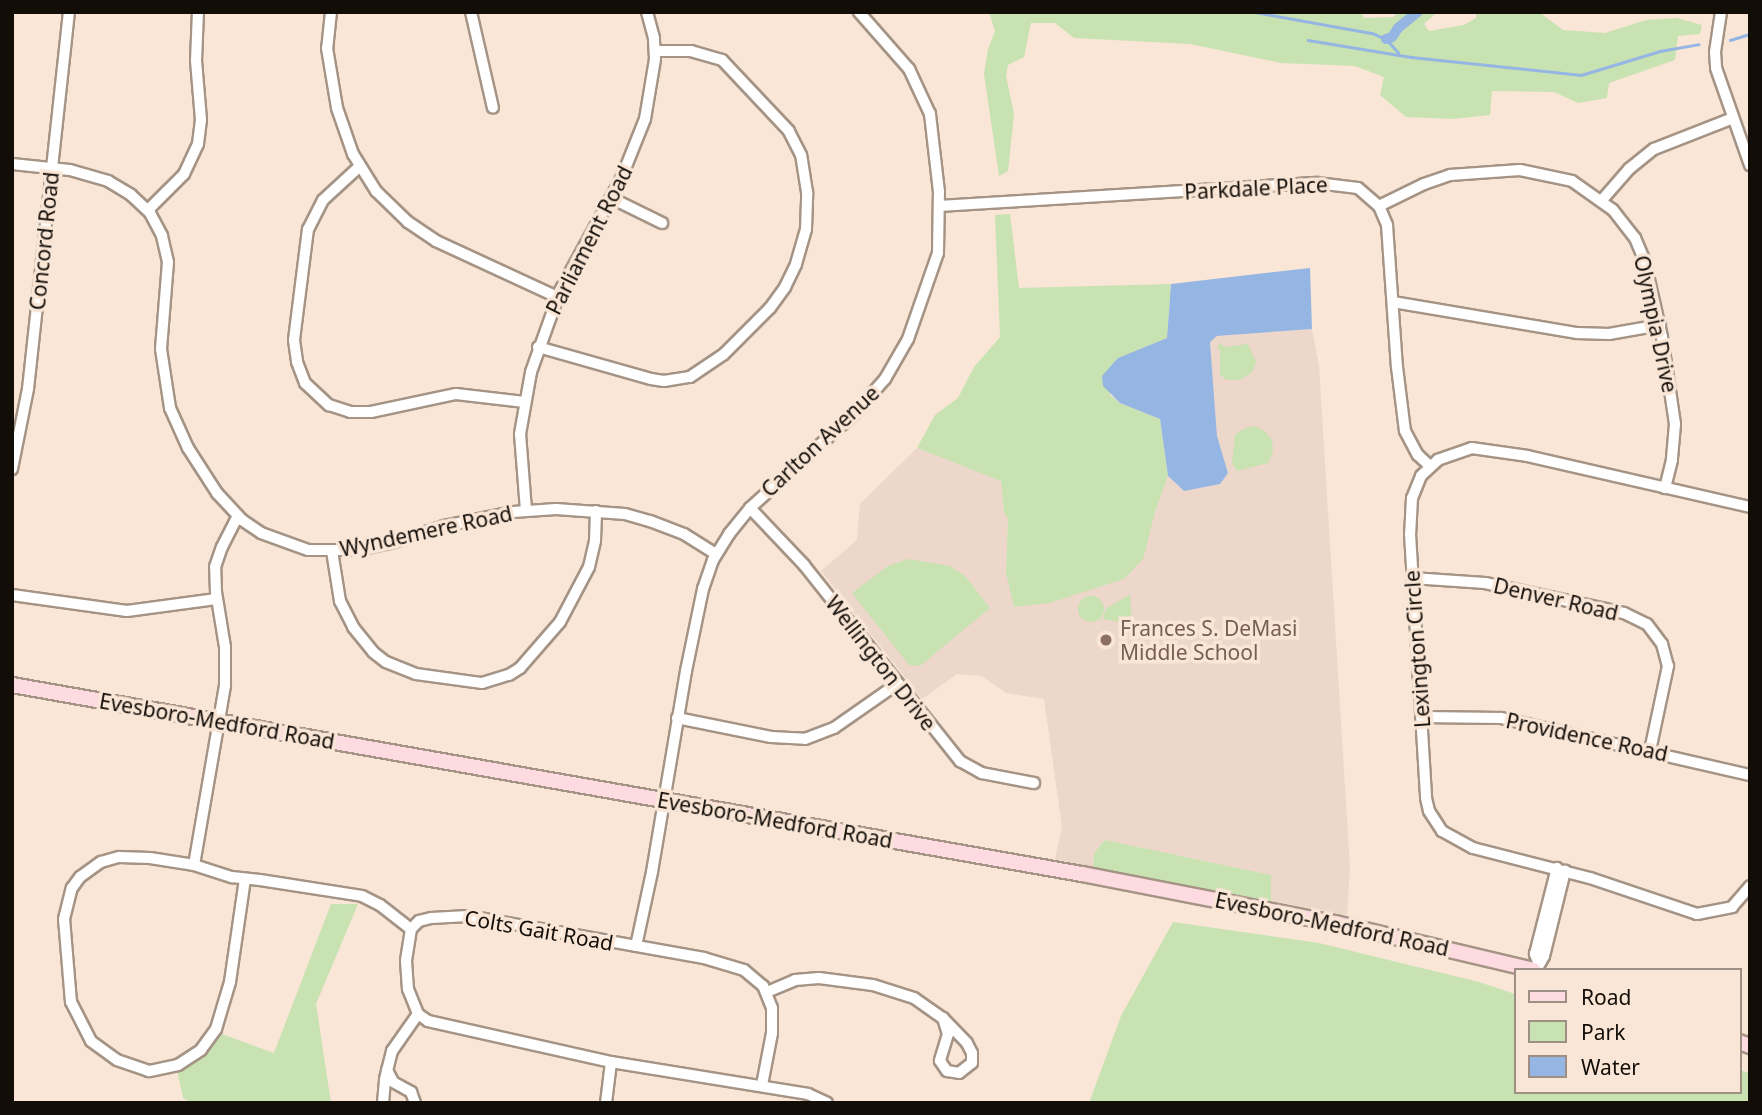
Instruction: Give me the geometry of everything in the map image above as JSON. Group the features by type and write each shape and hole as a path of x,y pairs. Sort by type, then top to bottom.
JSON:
{"street":[{"name":"Concord Road","path":"12,469 28,389 69,12"},
{"path":"148,210 184,174 198,144 201,120 196,61 198,12"},
{"path":"331,12 327,48 331,83 344,131 360,166 384,200 426,235 557,297"},
{"path":"471,12 493,108"},
{"name":"Parliament Road","path":"526,510 520,453 525,402 538,347 557,297 611,198 645,119 655,51 647,12"},
{"name":"Carlton Avenue","path":"636,946 703,589 716,554 750,508 854,414 894,367 908,339 934,267 939,238 939,206 934,130 925,98 909,69 859,12"},
{"path":"1721,12 1715,52 1716,68 1750,165"},
{"path":"538,347 651,379 664,381 690,377 723,355 770,308 785,288 796,264 806,229 807,192 801,155 789,131 722,60 691,51 655,51"},
{"path":"1602,200 1629,169 1654,149 1685,134 1733,118"},
{"name":"Wyndemere Road","path":"12,164 51,168 108,181 131,195 148,210 162,236 168,262 161,349 170,408 202,471 238,516 261,533 308,550 332,551 394,542 444,526 526,510 596,511 625,514 662,525 716,554"},
{"path":"360,166 323,200 308,229 294,340 297,362 305,383 329,405 350,412 371,412 456,394 525,402"},
{"name":"Olympia Drive","path":"1379,206 1436,179 1506,170 1559,177 1583,187 1602,200 1620,218 1640,250 1660,325 1675,424 1665,488"},
{"name":"Parkdale Place","path":"939,206 1324,183 1358,188 1379,206"},
{"path":"611,198 662,223"},
{"path":"1379,206 1388,225 1397,367 1405,431 1418,455 1430,466 1448,454 1484,448 1750,507"},
{"path":"1393,302 1577,333 1618,333 1660,325"},
{"name":"Lexington Circle","path":"1430,466 1415,486 1412,498 1412,578 1426,798 1429,811 1441,831 1473,848 1561,870 1697,914 1732,907 1750,886"},
{"name":"Wellington Drive","path":"750,508 804,565 960,761 982,773 1034,783"},
{"path":"332,551 340,601 353,627 373,652 386,662 416,674 466,682 489,681 520,668 542,645 568,609 592,554 596,511"},
{"path":"194,865 219,722 226,661 215,579 218,556 238,516"},
{"name":"Denver Road","path":"1412,578 1485,583 1624,613 1647,624 1662,644 1668,666 1650,751"},
{"path":"12,595 127,611 216,598"},
{"path":"677,718 771,737 805,739 825,733 852,718 897,684"},
{"name":"Evesboro-Medford Road","path":"12,685 1220,900 1536,967"},
{"name":"Providence Road","path":"1422,717 1501,718 1750,775"},
{"path":"245,879 230,982 213,1035 196,1055 178,1065 156,1070 135,1069 111,1056 92,1041 76,1016 70,995 65,947 65,906 80,877 101,862 142,857 194,865 245,879 362,896 380,905 411,929 407,979 418,1014 440,1025 611,1062 808,1094 827,1103"},
{"path":"1536,967 1535,954 1561,870"},
{"name":"Colts Gait Road","path":"411,929 419,921 431,918 468,916 732,964 755,977 767,992"},
{"path":"762,1085 774,1021 767,992 806,978 845,980 901,993 925,1004 943,1018 967,1042 972,1053 972,1063 959,1073 947,1071 940,1061 948,1034 943,1018"},
{"path":"383,1103 386,1070 396,1042 418,1014"},
{"path":"606,1103 611,1062"},
{"path":"386,1070 393,1082 411,1092 415,1103"}],"shaded area":[{"name":"Frances S. DeMasi Middle School","path":"1312,329 1319,366 1350,868 1347,915 1271,901 1271,875 1105,840 1094,853 1093,868 1055,859 1062,827 1044,699 1006,693 982,676 957,674 922,699 821,571 857,540 860,504 917,448 1001,481 1004,512 1008,519 1006,573 1155,512 1168,476 1184,491 1228,474 1217,436 1210,342 1217,336"}],"green space":[{"path":"989,12 1361,12 1364,18 1393,17 1399,12 1437,12 1424,24 1429,31 1464,25 1476,18 1476,12 1539,12 1563,30 1605,33 1646,20 1677,18 1702,25 1700,34 1678,36 1675,60 1609,83 1607,98 1578,103 1554,92 1492,91 1490,115 1453,119 1406,117 1380,95 1384,77 1355,66 1281,63 1190,44 1074,38 1055,23 1031,23 1024,57 1008,65 1006,76 1014,114 1008,171 999,176 984,74 988,49 995,31"},
{"path":"1010,214 1019,288 1171,284 1167,338 1118,358 1110,395 1120,403 1160,419 1168,476 1143,559 1124,579 1049,603 1014,607 1006,573 1008,519 1004,512 1001,481 917,448 935,415 958,398 974,367 1000,337 995,215"},
{"path":"1220,343 1225,347 1248,344 1256,362 1252,372 1240,380 1227,380 1220,375 1220,350 1217,347"},
{"path":"1254,426 1265,431 1272,440 1273,452 1268,463 1237,471 1232,463 1235,435"},
{"path":"908,559 950,566 965,576 990,608 920,666 909,665 852,593 888,566"},
{"path":"1130,594 1132,624 1103,619 1106,609"},
{"path":"1091,596 1100,600 1104,609 1100,618 1091,622 1082,618 1078,609 1082,600"},
{"path":"1105,840 1271,875 1271,901 1093,868 1094,853"},
{"path":"331,904 358,904 316,1004 331,1103 193,1103 183,1098 176,1065 216,1032 274,1053"},
{"path":"1173,922 1319,943 1479,982 1514,994 1514,1094 1741,1094 1741,1071 1750,1073 1750,1103 1089,1103 1121,1016"}],"water":[{"path":"1310,268 1312,329 1217,336 1210,342 1217,436 1228,473 1220,484 1184,491 1168,476 1160,419 1120,403 1103,386 1102,376 1118,358 1167,338 1171,284"}],"waterway":[{"path":"1255,12 1372,33 1386,39 1398,52"},
{"path":"1386,39 1392,37 1398,28 1418,12"},
{"path":"1730,40 1750,34"},
{"path":"1308,40 1411,57 1581,75 1660,51 1698,44"}],"place":[{"name":"Frances S. DeMasi Middle School","path":"1106,640"}]}
